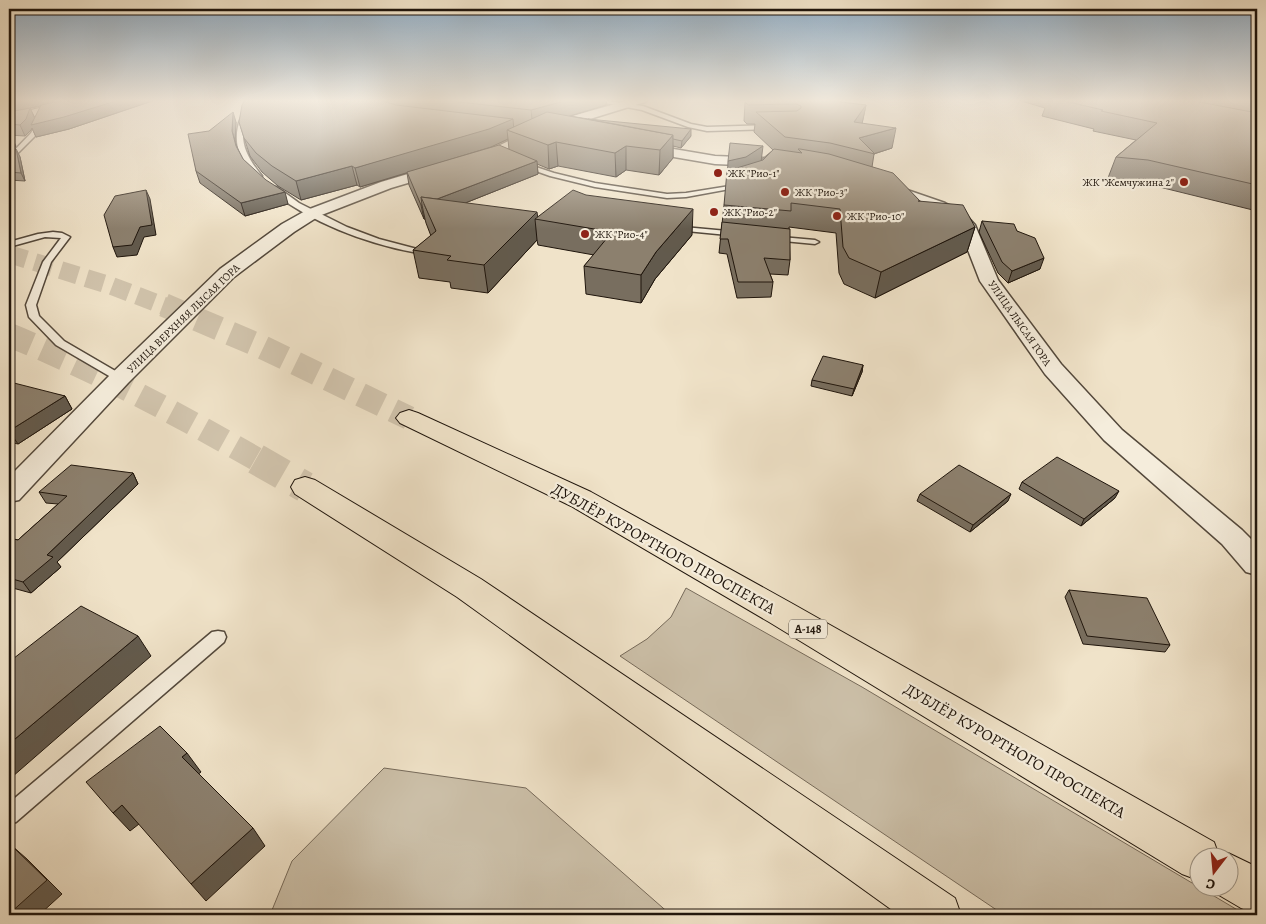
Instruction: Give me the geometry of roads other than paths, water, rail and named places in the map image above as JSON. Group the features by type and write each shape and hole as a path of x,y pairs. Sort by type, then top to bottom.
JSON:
{"main road":[{"name":"ДУБЛЁР КУРОРТНОГО ПРОСПЕКТА","path":"409,418 580,499 781,613 1188,852"},
{"path":"305,487 469,588 938,915"},
{"path":"1238,881 1257,892"}],"street":[{"name":"УЛИЦА ВЕРХНЯЯ ЛЫСАЯ ГОРА","path":"9,493 120,378 227,273 288,228 313,213 386,185 505,156 523,143"},
{"path":"623,144 715,160 773,165"},
{"name":"УЛИЦА ЛЫСАЯ ГОРА","path":"866,181 938,206 958,216 967,225 995,292 1053,370 1113,435 1232,537 1257,564"}],"lane":[{"path":"9,160 25,143"},
{"path":"240,143 243,154 254,172 277,192 313,213 364,238 386,245 413,249"},
{"path":"505,156 592,189 667,196 686,195 752,183"},
{"path":"669,228 747,235"},
{"path":"9,244 40,236 54,235 66,237 47,262 31,305 34,317 60,343 120,378"},
{"path":"766,237 815,242"},
{"path":"9,815 218,637"}],"tunnel":[{"path":"9,254 112,286 167,307"},
{"path":"164,305 262,347 409,418"},
{"path":"9,335 136,393 258,460"},
{"path":"256,459 305,487"}],"place":[{"name":"ЖК \"Рио-1\"","path":"718,173"},
{"name":"ЖК \"Жемчужина 2\"","path":"1184,182"},
{"name":"ЖК \"Рио-3\"","path":"785,192"},
{"name":"ЖК \"Рио-2\"","path":"714,212"},
{"name":"ЖК \"Рио-10\"","path":"837,216"},
{"name":"ЖК \"Рио-4\"","path":"585,234"}]}
